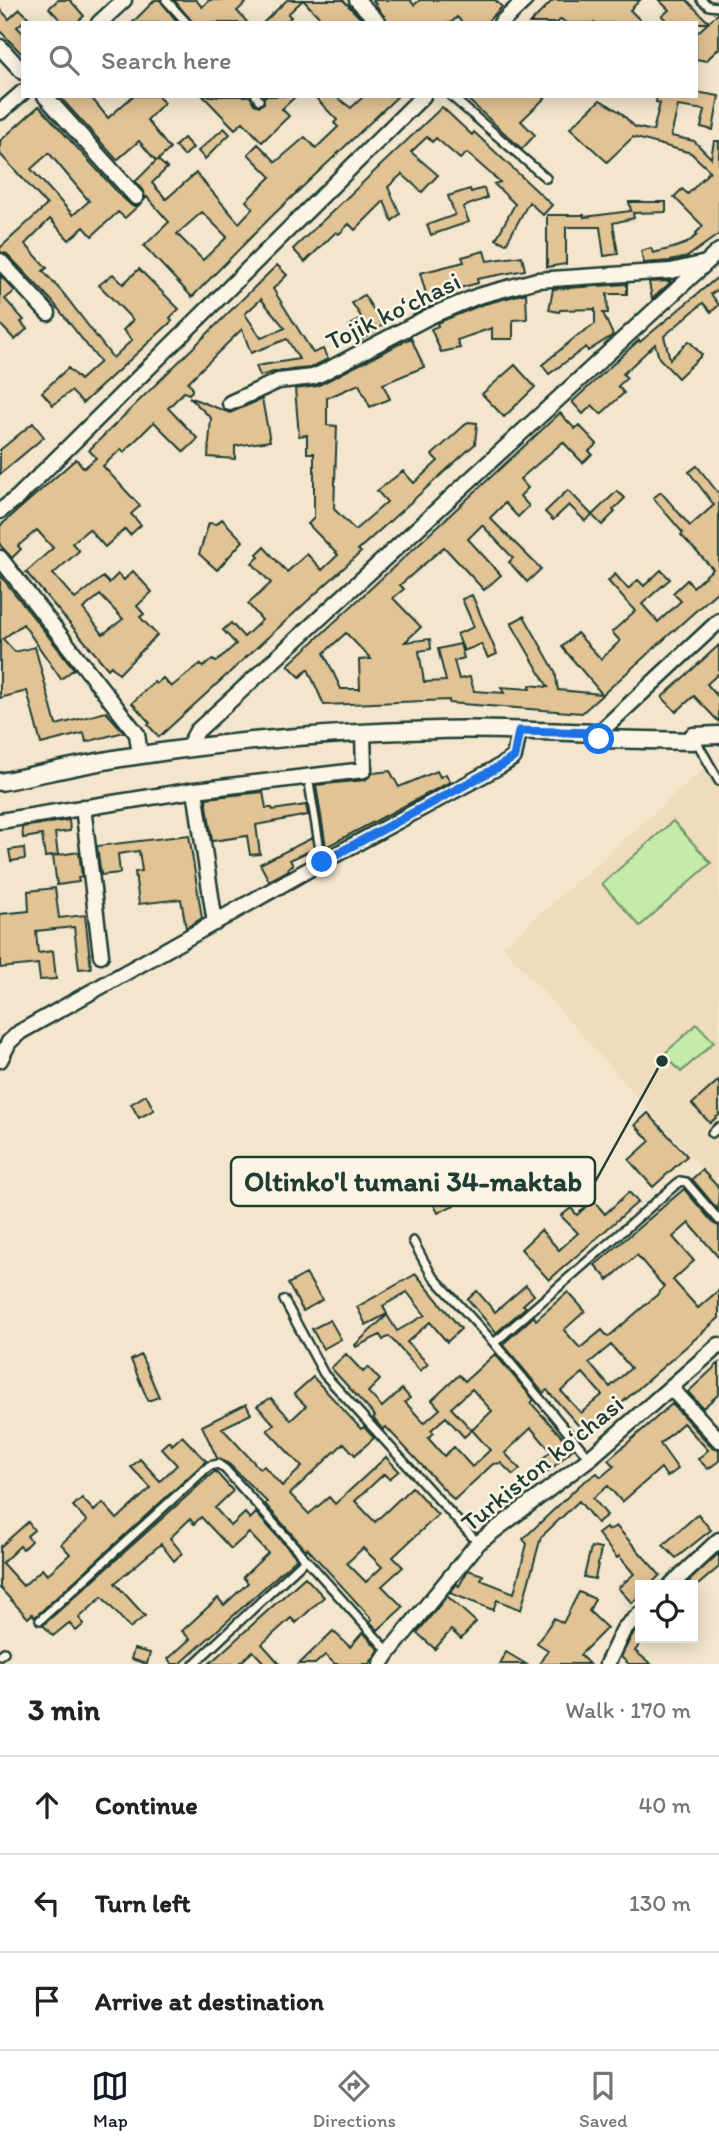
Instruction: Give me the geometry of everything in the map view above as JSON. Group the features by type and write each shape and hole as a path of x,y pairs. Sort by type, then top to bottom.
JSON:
{"street":[{"path":"101,21 124,0"},
{"path":"357,0 377,21"},
{"path":"503,21 525,0"},
{"path":"0,47 21,70"},
{"path":"0,112 21,94"},
{"path":"47,98 136,197"},
{"path":"0,511 18,497 421,98"},
{"path":"187,749 197,731 719,251"},
{"path":"0,261 48,313"},
{"name":"Tojik koʻchasi","path":"230,402 278,381 313,377 323,373 430,316 478,296 537,279 671,271 707,262"},
{"path":"0,558 137,734 140,755"},
{"path":"0,782 140,755 363,733 441,729 599,733 719,621"},
{"path":"0,1060 4,1042 20,1032 508,761 514,757 519,731"},
{"path":"0,821 195,790 364,770 363,733"},
{"path":"599,733 599,739 693,741 693,736 719,735"},
{"path":"195,790 215,923"},
{"path":"83,807 101,955"},
{"name":"Turkiston koʻchasi","path":"385,1658 478,1544 590,1458 719,1345"},
{"path":"671,1388 719,1440"},
{"path":"676,1580 719,1540"},
{"path":"607,1664 624,1629 635,1619"}],"lane":[{"path":"166,0 185,21"},
{"path":"701,0 709,6 719,7"},
{"path":"454,98 547,177"},
{"path":"693,736 719,781"},
{"path":"308,776 322,862"},
{"path":"712,1133 719,1127"},
{"path":"494,1343 680,1181 686,1182 719,1220"},
{"path":"413,1241 431,1274 494,1343 590,1458"},
{"path":"284,1300 324,1374 478,1544"},
{"path":"40,1620 209,1466 218,1464 306,1559 385,1658"},
{"path":"194,1664 306,1559"}],"shaded area":[{"path":"707,766 719,785 719,1176 713,1181 503,947"}],"green space":[{"path":"673,821 711,863 640,926 602,884"},
{"path":"697,1024 714,1042 681,1072 664,1054"}],"building":[{"path":"58,0 70,0 84,16 78,21 61,21 49,8"},
{"path":"155,0 160,0 176,21 134,21"},
{"path":"174,0 196,0 202,7 209,0 249,0 237,11 246,21 191,21"},
{"path":"287,0 303,0 288,14 291,17 287,21 265,21"},
{"path":"303,0 343,0 363,21 323,21"},
{"path":"373,0 410,0 414,5 420,0 495,0 502,7 488,21 461,21 457,17 453,21 387,21"},
{"path":"553,0 640,0 630,10 641,21 532,21"},
{"path":"659,0 687,0 708,22 719,13 719,48 706,61 698,59 698,32 708,23 667,21 662,16 669,10"},
{"path":"0,9 9,19 20,9 28,17 17,27 21,31 21,53 0,31"},
{"path":"698,92 719,96 713,130 701,127 705,110 678,106 671,136 694,141 711,158 714,141 719,141 719,234 687,257 644,263 641,251 651,248 653,253 673,248 687,243 697,235 703,226 674,197 682,189 688,194 710,171 691,153 633,137 607,162 570,128 600,100 620,112 635,127 653,131 660,103 656,102 657,98 698,98"},
{"path":"61,98 92,98 108,118 131,98 160,98 164,103 147,120 170,149 158,160 167,168 152,183 166,199 196,173 239,223 253,208 246,201 271,177 248,154 258,144 276,162 305,137 316,148 338,127 334,123 337,120 316,98 338,98 351,108 362,98 396,98 192,297 144,246 169,222 147,197 145,199 144,191 135,182 156,161 139,141 117,160","holes":["202,212 227,237 203,260 177,234"]},
{"path":"205,98 251,98 254,104 259,106 264,103 264,98 294,98 282,109 289,116 262,142 243,122 235,129"},
{"path":"466,98 545,98 521,121 535,135 522,149"},
{"path":"39,106 121,196 132,206 138,206 125,218 118,212 92,236 84,227 69,240 50,219 25,244 47,268 43,271 113,358 132,340 123,330 133,320 99,285 113,274 123,284 139,269 179,309 170,318 172,321 83,403 71,391 53,405 42,392 68,368 80,380 100,362 52,301 7,254 0,252 0,248 47,205 0,154 0,141","holes":["49,153 89,201 73,215 31,169"]},
{"path":"442,107 472,135 474,132 552,205 543,215 529,202 506,244 496,239 515,204 494,184 500,182 467,153 460,159 436,138 432,142 427,137 411,152 438,175 422,192 402,174 388,187 400,214 392,221 384,201 355,230 349,224 339,234 336,232 305,262 293,249"},
{"path":"224,128 230,134 205,159 198,151"},
{"path":"184,138 193,148 184,156 175,146"},
{"path":"484,188 487,198 463,207 469,222 431,235 427,225 455,215 448,196"},
{"path":"629,202 666,202 666,212 633,213 634,218 613,223 618,254 604,256 600,227 566,227 566,264 547,267 547,215 584,217 631,211"},
{"path":"484,251 487,261 522,256 525,270 477,279 478,283 427,297 420,273 464,262 462,257"},
{"path":"277,265 287,275 273,289 313,353 323,349 328,359 310,368 277,371 260,376 256,366 299,359 287,339 251,353 242,329 188,382 192,391 189,394 184,392 168,408 198,439 184,452 154,422 124,452 121,449 103,466 140,506 131,514 141,525 130,535 125,529 105,547 89,529 72,543 79,551 53,574 75,599 103,577 109,583 118,574 124,580 133,571 152,592 137,606 144,614 140,617 157,635 119,674 111,666 108,669 26,572 53,548 37,530 18,546 21,549 12,558 0,545 0,526 76,459 84,468 96,458 89,450","holes":["261,299 285,328 261,338 245,314","100,595 123,619 103,634 83,609"]},
{"path":"0,275 15,291 5,299 24,320 21,322 27,329 15,340 0,324"},
{"path":"719,276 719,289 711,294 719,305 711,312 703,303 664,336 670,359 689,341 702,355 678,378 659,358 655,344 623,374 627,378 618,386 624,393 601,414 592,405 583,414 572,402 639,340 640,342"},
{"path":"649,282 671,282 652,299"},
{"path":"627,284 627,294 607,294 608,313 603,313 613,335 588,351 586,347 549,374 542,365 595,324 595,309 559,312 549,310 553,289"},
{"path":"526,293 527,319 513,320 513,339 492,339 492,328 457,340 460,348 441,352 431,329 438,326 437,323 481,305"},
{"path":"364,295 383,325 359,341 349,326 362,318 352,303"},
{"path":"411,338 424,367 383,384 390,399 370,407 359,384 327,398 327,425 337,426 334,509 355,530 387,502 377,491 403,471 414,483 438,461 432,455 468,422 477,423 475,444 159,737 132,703 154,682 156,684 163,678 171,687 200,664 203,667 213,659 216,662 236,644 223,630 231,623 244,637 262,620 248,604 271,583 252,563 259,557 257,554 264,547 287,572 307,554 322,570 338,555 308,524 314,518 314,453 307,453 307,435 299,436 295,389 317,386"},
{"path":"515,365 535,387 504,417 482,394"},
{"path":"189,397 230,413 262,399 270,441 235,446 235,459 208,457 211,418"},
{"path":"560,413 575,429 579,425 597,444 589,451 592,454 583,463 563,442 520,479 528,488 520,496 529,506 518,517 505,503 490,518 541,569 527,582 509,562 513,558 482,525 468,539 501,575 484,590 444,547 400,585 404,589 393,598 421,627 405,642 430,639 431,649 419,651 424,682 446,681 438,649 460,644 464,658 454,661 459,679 470,677 474,691 504,693 501,687 548,687 511,623 524,616 555,671 558,690 602,694 562,647 577,633 601,659 620,641 612,632 635,611 608,581 615,574 628,589 638,580 644,586 661,570 670,579 642,604 658,622 681,601 673,593 687,580 693,587 713,569 681,535 683,533 653,498 661,492 690,526 714,505 689,472 697,466 719,494 719,590 582,713 449,703 449,700 324,705 308,669 300,677 288,665","holes":["346,633 371,659 359,660 360,689 341,689 324,653"]},
{"path":"33,423 44,437 0,474 0,450"},
{"path":"568,490 592,515 585,521 569,505 553,520 545,512"},
{"path":"617,491 625,498 602,525 592,515"},
{"path":"222,519 243,541 217,570 199,554 209,523 217,524"},
{"path":"0,575 74,669 61,679 23,624 3,639 15,652 35,647 56,725 106,712 124,732 86,742 84,733 41,744 27,691 0,698"},
{"path":"472,595 497,654 488,658 481,644 464,651 457,634 474,627 462,599"},
{"path":"719,645 719,673 707,684 719,698 719,722 694,696 676,712 662,697"},
{"path":"390,771 399,787 437,771 440,777 446,774 450,782 326,847 316,785 365,780 373,773"},
{"path":"263,792 266,808 273,810 306,805 308,815 256,825 260,854 250,855 247,836 212,841 206,798"},
{"path":"69,820 70,831 55,833 58,855 45,857 42,835 23,838 22,827"},
{"path":"189,835 202,918 186,928 181,899 139,904 135,872 142,871 139,851 118,854 120,873 101,875 97,846"},
{"path":"312,838 314,849 290,860 293,865 289,870 269,881 260,864"},
{"path":"24,848 25,859 11,861 9,850"},
{"path":"79,852 82,877 78,878 79,882 57,885 53,856"},
{"path":"55,888 59,918 85,915 91,968 79,969 74,927 36,931 38,953 53,951 56,979 40,980 38,964 0,968 0,914 29,911 28,891"},
{"path":"719,1080 719,1115 710,1123 692,1104"},
{"path":"146,1095 154,1110 139,1118 131,1104"},
{"path":"648,1113 687,1156 653,1187 629,1160 650,1141 635,1125"},
{"path":"702,1170 719,1188 718,1210 692,1179"},
{"path":"684,1189 714,1224 719,1226 719,1258 689,1223 673,1237 694,1261 673,1280 698,1308 719,1290 719,1318 586,1434 547,1390 543,1393 503,1344 534,1316 536,1320 568,1292 585,1311 564,1330 580,1348 602,1330 608,1337 664,1287 637,1255 608,1280 595,1265","holes":["611,1345 631,1368 610,1387 589,1363","583,1373 602,1395 581,1413 561,1391"]},
{"path":"629,1192 638,1202 549,1280 521,1249 541,1230 559,1250 578,1233 561,1216 571,1208 577,1215 593,1200 605,1214"},
{"path":"448,1195 454,1205 438,1213 433,1203"},
{"path":"306,1274 322,1300 303,1311 288,1284"},
{"path":"416,1274 461,1329 447,1342 430,1322 407,1342 428,1364 420,1371 389,1336 383,1340 380,1335 356,1347 355,1345 387,1315 397,1331 425,1315 407,1292 383,1306 387,1314 366,1325 357,1307"},
{"path":"526,1285 534,1295 523,1305 526,1307 496,1333 468,1299 477,1291 495,1312"},
{"path":"330,1320 341,1339 323,1349 312,1329"},
{"path":"346,1354 363,1372 368,1367 380,1380 368,1392 382,1407 402,1389 410,1398 405,1402 424,1423 440,1409 432,1400 459,1375 465,1381 495,1354 534,1400 531,1403 573,1449 548,1472 539,1462 551,1451 531,1428 505,1453 520,1469 513,1475 501,1463 493,1464 454,1500 386,1427 383,1430 373,1418 375,1416 331,1368","holes":["472,1389 492,1411 472,1430 451,1408","446,1417 464,1437 472,1430 490,1450 472,1467 454,1447 444,1456 428,1438 434,1433 431,1430"]},
{"path":"141,1355 159,1397 148,1401 131,1360"},
{"path":"719,1363 719,1394 703,1408 688,1392"},
{"path":"313,1377 361,1429 364,1427 374,1438 355,1455 344,1443 290,1494 309,1514 329,1497 335,1504 386,1457 399,1471 389,1479 384,1474 355,1501 375,1522 412,1487 438,1515 393,1557 403,1567 382,1586 403,1607 378,1630 370,1622 372,1619 265,1504 267,1502 229,1464 217,1458 202,1426 246,1404 251,1414 222,1428 260,1469 264,1466 282,1486 302,1467 267,1430 274,1424 257,1406 271,1398 291,1420 306,1406 294,1394","holes":["363,1548 382,1567 366,1582 347,1563"]},
{"path":"672,1404 712,1447 719,1449 719,1461 708,1469 698,1459 708,1450 683,1423 660,1444 678,1469 667,1477 661,1468 622,1502 608,1486 593,1498 607,1515 597,1523 579,1501 541,1537 521,1610 497,1600 493,1610 450,1593 457,1584 459,1586 468,1570 483,1575 481,1580 514,1593 527,1544 523,1539 581,1484 597,1473 601,1477 614,1466 608,1460"},
{"path":"182,1436 206,1461 35,1617 32,1614 28,1618 0,1588 0,1547 28,1522 34,1530 27,1536 31,1541 23,1549 20,1546 2,1563 23,1586 42,1569 47,1575 70,1554 61,1544 87,1521 73,1506 82,1498 94,1511 103,1503 117,1519 151,1488 131,1467 140,1459 160,1481 177,1465 161,1448 169,1441 172,1445"},
{"path":"215,1471 233,1491 215,1508 231,1526 245,1513 250,1519 256,1513 297,1558 180,1664 172,1664 168,1659 190,1639 182,1631 218,1598 224,1605 248,1583 243,1577 268,1553 249,1533 231,1549 201,1517 194,1524 190,1519 170,1538 182,1553 174,1561 161,1544 115,1583 145,1616 130,1628 102,1597 79,1618 84,1624 76,1631 69,1623 53,1636 43,1625"},
{"path":"698,1514 711,1530 676,1558 663,1545"},
{"path":"616,1526 660,1575 655,1580 635,1580 635,1600 632,1603 618,1588 634,1574 598,1534 606,1528 608,1531"},
{"path":"591,1547 601,1549 595,1579 584,1577"},
{"path":"719,1553 719,1567 698,1585 698,1580 690,1580"},
{"path":"305,1577 324,1597 296,1623 291,1618 262,1644 280,1664 265,1664 253,1651 239,1664 209,1664"},
{"path":"579,1592 595,1599 589,1611 607,1628 580,1655 589,1664 539,1664 548,1650 537,1643 554,1618 563,1623"},
{"path":"447,1596 476,1622 461,1639 451,1630 435,1649 417,1633"},
{"path":"333,1631 350,1647 363,1632 379,1650 369,1664 335,1664 325,1655 315,1664 299,1664"},
{"path":"635,1632 635,1643 640,1643 635,1651 651,1664 629,1664 621,1657"},
{"path":"134,1649 150,1653 147,1664 131,1659"},
{"path":"506,1652 526,1664 500,1664"}],"place":[{"name":"Oltinko'l tumani 34-maktab","path":"662,1061"}],"route":[{"path":"322,862 502,765 514,757 519,731 599,733 599,739"}]}
